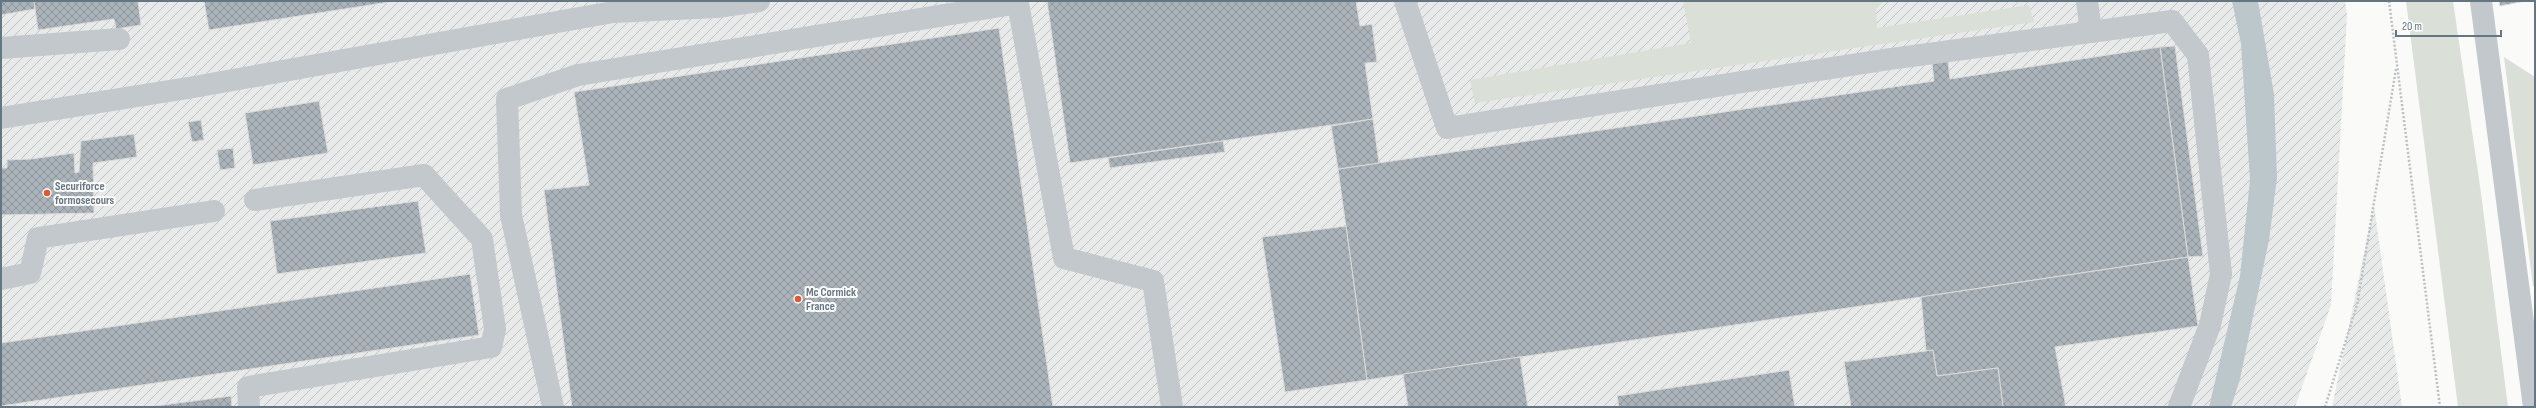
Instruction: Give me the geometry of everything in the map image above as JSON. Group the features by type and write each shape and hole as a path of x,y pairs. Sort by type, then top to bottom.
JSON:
{"street":[{"path":"1,118 194,87 612,6 718,7 759,1"},
{"path":"1404,1 1447,128 1890,59 2172,21 2198,55 2220,274 2210,325 2179,407"},
{"path":"2087,1 2091,32"},
{"path":"2481,1 2531,357 2534,407"},
{"path":"553,407 511,215 507,99 578,75 1018,2 1064,258 1153,281 1172,407"},
{"path":"1,48 119,40"},
{"path":"250,407 248,387 491,347 495,329 482,239 424,175 255,200"},
{"path":"1,279 30,273 38,238 214,211"}],"path":[{"path":"2389,1 2440,407"},
{"path":"2325,407 2357,305 2397,64"}],"shaded area":[{"path":"1,1 2345,1 2347,15 2331,305 2295,407 1,407"},
{"path":"1683,1 1884,1 1876,9 1877,28 2029,5 2034,22 1475,103 1470,80 1691,43"},
{"path":"2232,1 2258,1 2274,94 2277,178 2269,240 2240,379 2231,407 2209,407 2240,276 2250,180 2241,44"},
{"path":"2406,1 2453,1 2481,193 2508,407 2458,407"},
{"path":"2504,57 2535,77 2535,288 2533,286"},
{"path":"2374,206 2402,407 2332,407"}],"building":[{"path":"1,1 34,1 35,9 1,15"},
{"path":"34,1 138,1 141,25 116,29 114,19 38,30"},
{"path":"204,1 396,1 209,30"},
{"path":"1047,1 1356,1 1360,26 1372,24 1377,62 1365,63 1373,119 1070,163"},
{"path":"2499,1 2525,1 2500,6"},
{"name":"Mc Cormick France","path":"999,28 1053,407 572,407 544,190 589,185 574,92"},
{"path":"2175,46 2203,256 2188,257 2160,47"},
{"path":"2160,47 2188,257 1367,380 1338,169 1934,81 1932,63 1948,61 1950,79"},
{"path":"319,101 328,153 253,165 245,113"},
{"path":"1373,119 1379,163 1338,169 1331,126"},
{"path":"201,120 204,140 192,142 188,122"},
{"name":"Securiforce formosecours","path":"134,134 137,157 93,163 94,213 1,215 1,168 7,168 7,160 31,159 74,153 75,173 79,172 81,141"},
{"path":"1223,141 1225,152 1110,168 1108,158"},
{"path":"233,148 235,168 220,170 217,150"},
{"path":"418,201 426,253 277,274 270,221"},
{"path":"1346,226 1367,380 1285,392 1262,237"},
{"path":"2188,257 2198,326 2055,347 2066,407 2003,407 1998,368 1937,376 1933,350 1926,351 1921,297"},
{"path":"470,274 479,335 1,406 1,343"},
{"path":"1933,350 1937,376 1998,368 2003,407 1851,407 1844,362"},
{"path":"1520,357 1528,407 1408,407 1403,374"},
{"path":"1789,370 1795,407 1619,407 1617,396"},
{"path":"231,396 232,407 148,407"}],"place":[{"name":"Securiforce formosecours","path":"47,193"},
{"name":"Mc Cormick France","path":"798,299"}]}
